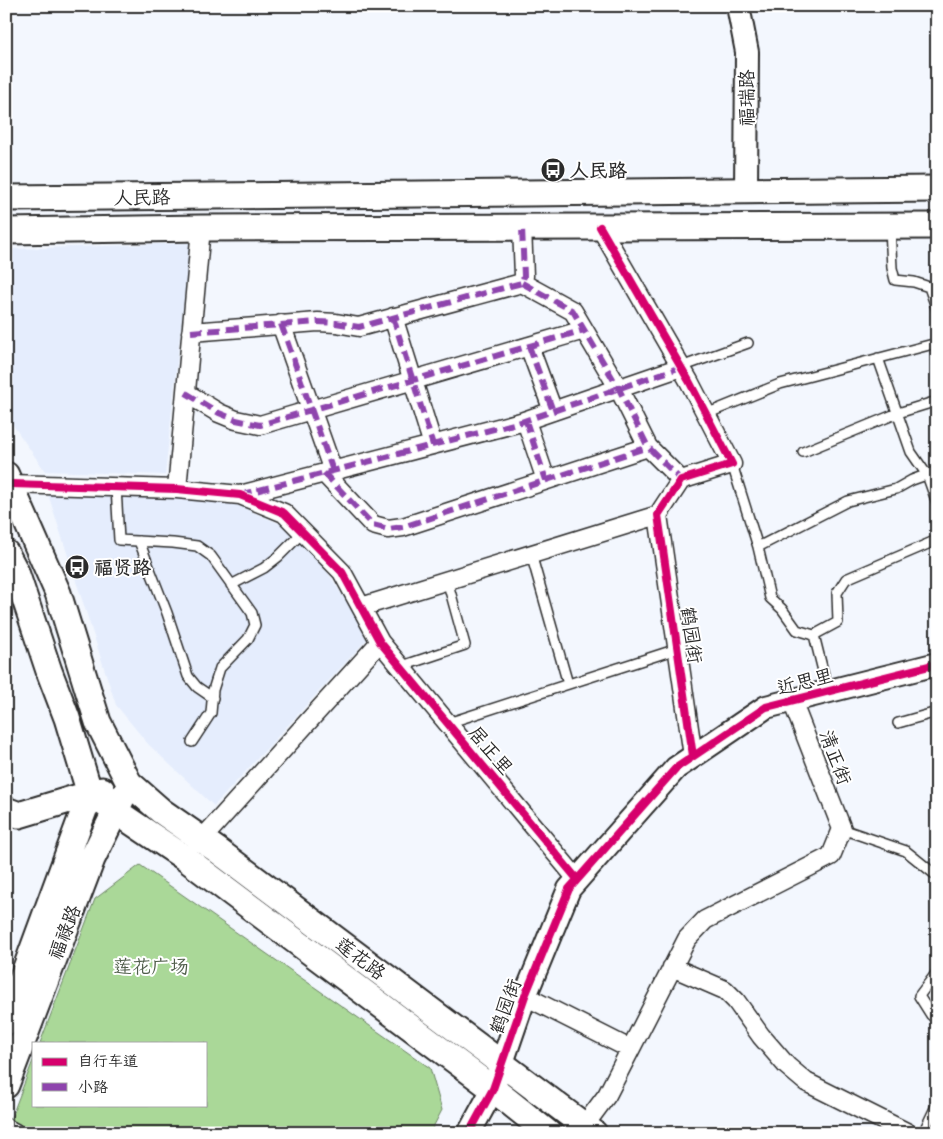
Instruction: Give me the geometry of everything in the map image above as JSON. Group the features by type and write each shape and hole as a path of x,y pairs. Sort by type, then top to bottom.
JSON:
{"main road":[{"name":"人民路","path":"6,198 937,189"},
{"name":"人民路","path":"11,230 937,226"},
{"path":"9,479 58,593 98,722 129,783 12,812"},
{"path":"6,553 16,572 49,671 68,718 90,794"},
{"name":"福禄路","path":"6,1085 92,859 129,783"},
{"name":"莲花路","path":"129,783 161,811 202,839 589,1130"},
{"name":"福禄路","path":"6,1022 90,794"},
{"name":"莲花路","path":"90,794 185,858 493,1089 548,1133"}],"street":[{"name":"福瑞路","path":"738,6 747,52 746,191"},
{"path":"522,227 524,276 522,282"},
{"path":"361,607 658,515 681,480 732,464 681,367 600,227"},
{"path":"177,489 200,228"},
{"path":"191,332 318,322 358,327 522,282 573,311 619,389 648,447 681,480"},
{"path":"393,318 433,445"},
{"path":"281,324 311,410 328,472 373,525 388,529 403,527 648,447"},
{"path":"186,393 219,413 236,420 260,425 584,330"},
{"path":"529,346 553,411"},
{"path":"9,479 116,487 177,489 240,495 526,420 681,367"},
{"path":"526,420 546,480"},
{"name":"居正里","path":"240,495 284,513 342,572 380,642 402,666 577,879"},
{"name":"鹤园街","path":"469,1133 493,1089 525,996 569,889 676,768 693,756 658,515"},
{"path":"202,839 380,642"},
{"name":"近思里","path":"693,756 766,707 937,664"},
{"name":"清正街","path":"792,701 842,829"},
{"path":"589,1130 686,939 705,920 831,856 842,829"},
{"path":"672,967 725,990 736,1001 761,1036 787,1066 806,1082 908,1133"},
{"path":"525,996 630,1049"},
{"path":"6,1128 15,1133"}],"lane":[{"path":"890,226 892,268 895,280 914,282 929,287 937,310"},
{"path":"681,367 748,343"},
{"path":"706,414 780,384 937,343"},
{"path":"878,358 911,452 927,475 937,503"},
{"path":"803,452 898,413 937,401"},
{"path":"732,464 758,547 770,598 782,609 797,630 814,635 838,622 837,593 846,579 937,540"},
{"path":"758,547 848,501 896,489 937,471"},
{"path":"116,487 119,540 197,546 211,556 252,614 255,625 248,639 220,668 213,690 210,713 192,742"},
{"path":"231,585 264,568 303,532"},
{"path":"139,541 167,613 188,676 197,687 213,698"},
{"path":"531,554 568,684"},
{"path":"402,666 465,645 447,580"},
{"path":"814,635 828,692"},
{"path":"448,724 677,649"},
{"path":"898,723 937,712"},
{"path":"842,829 906,852 937,876"},
{"path":"937,972 919,996 931,1015 937,1020"},
{"path":"923,1133 937,1104"}],"shaded area":[{"path":"190,243 165,475 45,471 6,415 6,251 13,249"},
{"path":"58,491 223,499 287,527 328,573 369,637 214,806 148,744 116,705 48,494"}],"green space":[{"name":"莲花广场","path":"140,865 430,1068 442,1110 430,1133 22,1133 8,1126 32,1063 32,1106 208,1106 208,1042 40,1042 95,899"}],"marked path":[{"path":"191,332 318,322 359,327 522,283 524,276 522,227"},
{"path":"522,283 573,311 619,389 648,447 681,480"},
{"path":"393,317 433,445"},
{"path":"281,324 333,471"},
{"path":"186,393 219,413 236,420 260,425 584,330"},
{"path":"529,346 553,411"},
{"path":"240,495 521,422 681,367"},
{"path":"526,421 546,480"},
{"path":"324,473 373,525 388,529 403,527 648,447"},
{"path":"6,1128 15,1133"}],"cycle path":[{"path":"600,227 689,381 732,464 681,480 658,515 693,756"},
{"path":"11,484 177,489 240,495 284,513 342,572 380,642 577,879"},
{"path":"469,1133 493,1089 525,996 569,889 676,768 766,707 937,664"}],"place":[{"name":"人民路","path":"553,170"},
{"name":"福贤路","path":"77,567"}]}
